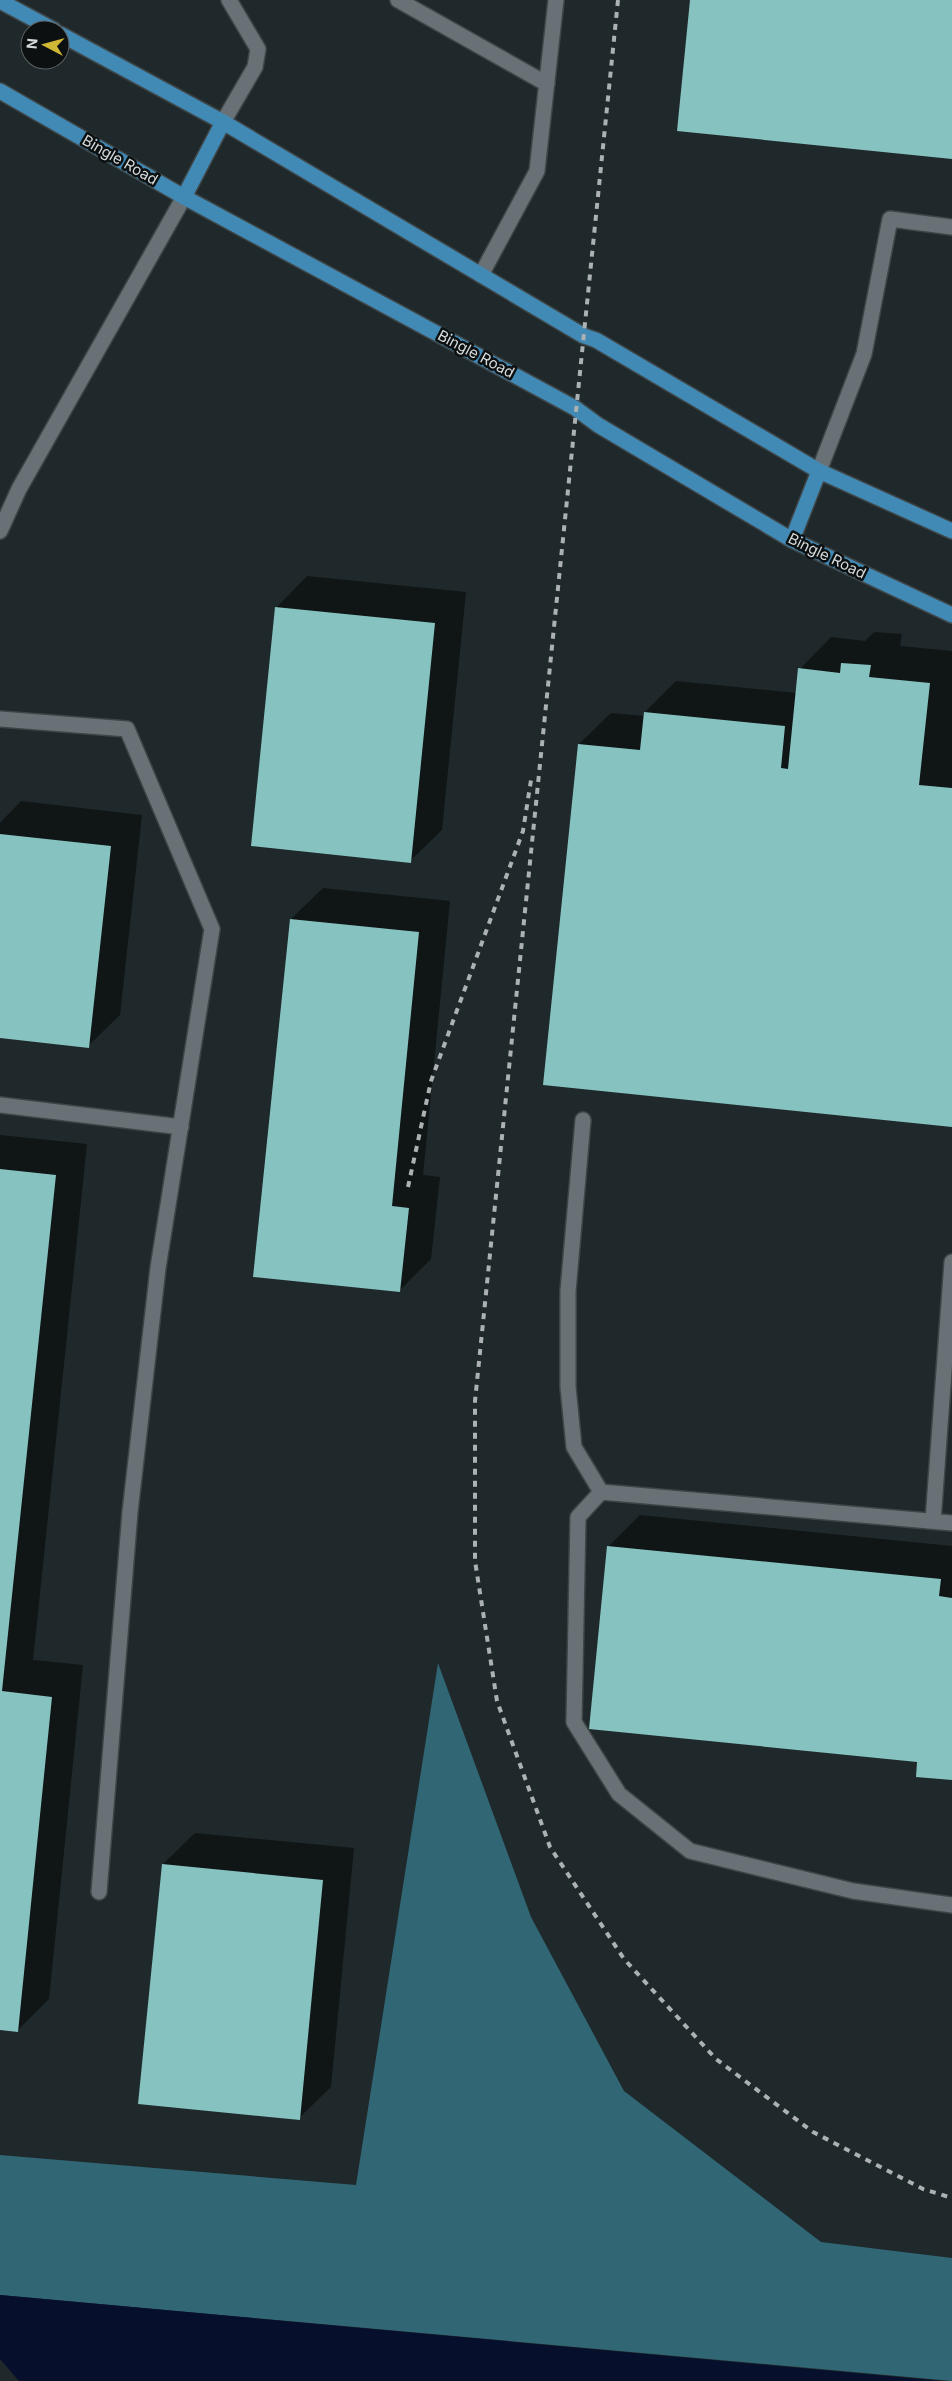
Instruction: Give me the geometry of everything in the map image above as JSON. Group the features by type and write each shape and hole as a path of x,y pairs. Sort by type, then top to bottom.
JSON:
{"main road":[{"path":"0,1 35,20"},
{"path":"70,39 223,122 481,275 819,471 952,531"},
{"name":"Bingle Road","path":"0,92 184,197 575,408 598,425 792,540 952,615"},
{"path":"184,197 223,122"},
{"path":"792,540 819,471"}],"lane":[{"path":"223,122 255,67 258,49 229,0"},
{"path":"398,0 547,84"},
{"path":"481,275 537,171 556,0"},
{"path":"0,530 19,489 184,197"},
{"path":"819,471 864,354 890,220 952,226"},
{"path":"0,718 127,729 212,929 158,1268 130,1512 99,1892"},
{"path":"0,1105 181,1127"},
{"path":"583,1120 568,1291 568,1387 574,1447 601,1492"},
{"path":"933,1521 952,1262"},
{"path":"601,1492 952,1523"},
{"path":"601,1492 578,1517 574,1722 619,1794 690,1851 853,1892 952,1904"}],"shaded area":[{"path":"438,1663 531,1917 624,2091 821,2242 952,2258 952,2381 0,2295 0,2155 356,2185"},
{"path":"0,2295 942,2381 19,2381 0,2359"}],"building":[{"path":"690,0 952,0 952,159 677,131"},
{"path":"275,607 435,623 411,863 251,846"},
{"path":"841,663 871,665 869,677 930,683 919,785 952,788 952,1127 543,1085 578,744 640,750 644,712 785,726 781,768 788,769 798,668 840,673"},
{"path":"0,834 111,846 89,1048 0,1038"},
{"path":"290,919 419,932 392,1206 409,1208 400,1292 253,1277"},
{"path":"0,1169 56,1175 2,1691 52,1697 18,2032 0,2030"},
{"path":"607,1546 941,1579 939,1596 952,1598 952,1780 916,1777 917,1762 589,1729"},
{"path":"162,1864 323,1880 300,2120 138,2104"}],"railway":[{"path":"618,0 475,1401 475,1561 497,1701 550,1847 624,1959 716,2059 813,2132 923,2189 952,2198"},
{"path":"408,1187 431,1081 523,831 531,780"}]}
